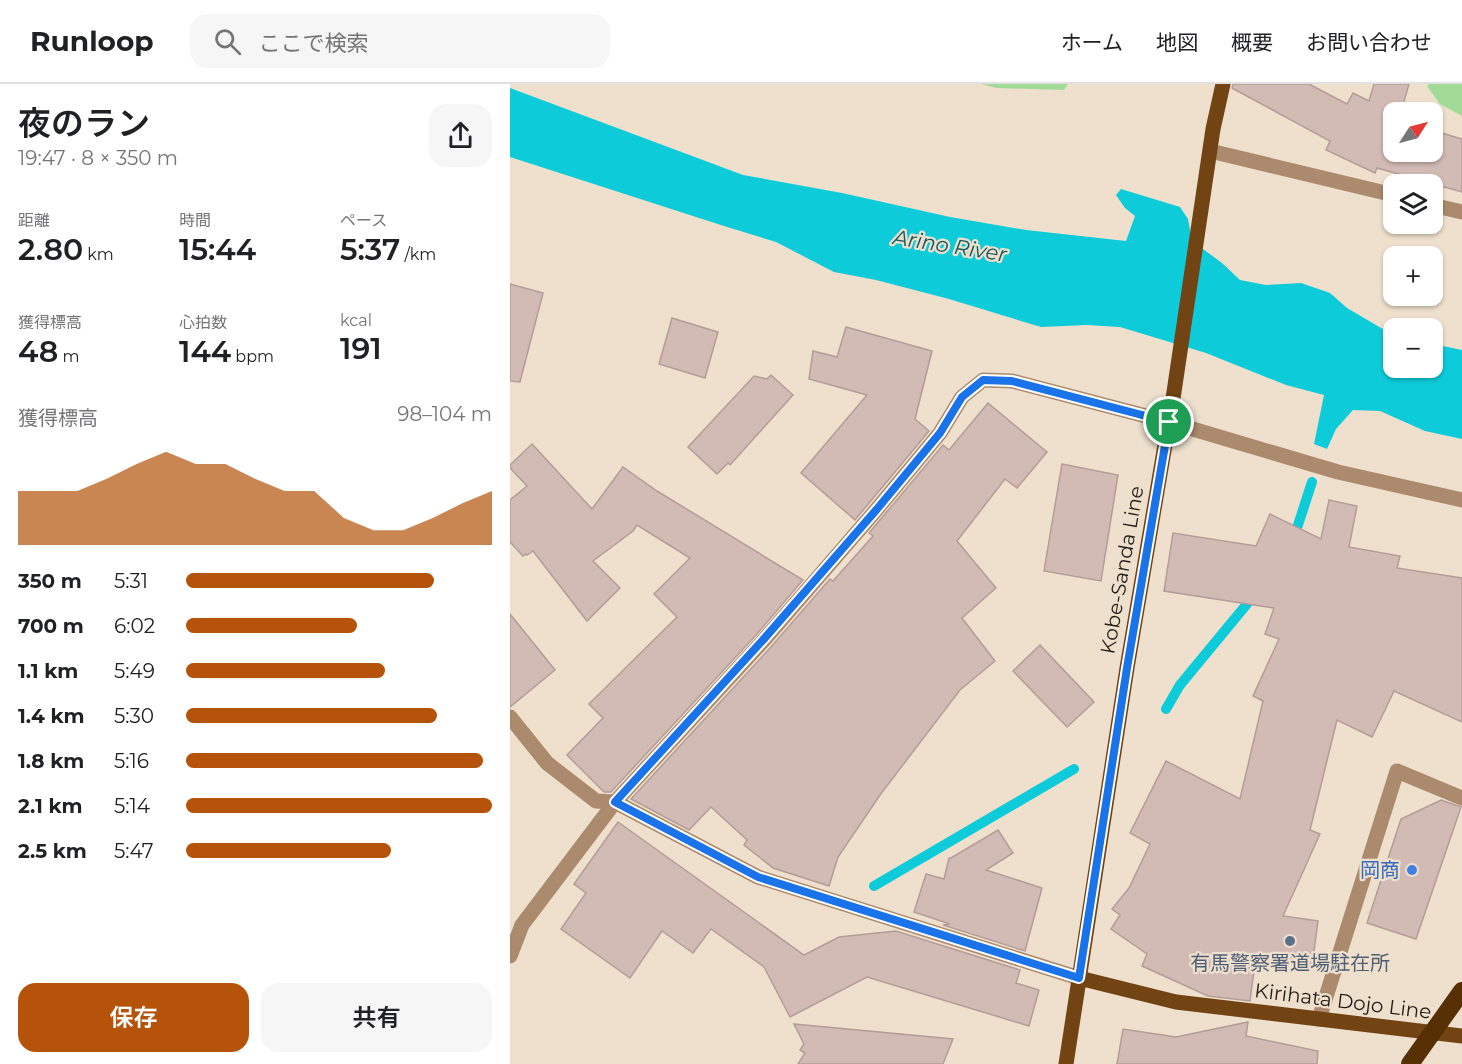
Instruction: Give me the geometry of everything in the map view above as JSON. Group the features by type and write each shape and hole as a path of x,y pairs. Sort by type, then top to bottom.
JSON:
{"highway":[{"path":"1410,1064 1462,991"}],"main road":[{"name":"Kobe-Sanda Line","path":"1066,1064 1127,668 1169,422 1213,129 1223,84"},
{"name":"Kirihata Dojo Line","path":"1079,978 1176,1002 1462,1036"}],"street":[{"path":"1210,151 1383,192"},
{"path":"1443,208 1462,212"},
{"path":"510,956 522,925 615,802 770,632 940,433 962,397 983,380 1012,381 1169,422 1338,471 1462,500"},
{"path":"510,717 547,763 596,801 615,802 758,877 1079,978"},
{"path":"1319,1019 1397,771 1462,798"}],"green space":[{"path":"981,84 1068,84 1064,90 997,88"},
{"path":"1429,84 1462,84 1462,116 1443,106 1443,102 1439,102 1427,86"}],"water":[{"name":"Arino River","path":"510,88 743,175 1026,230 1126,241 1135,216 1125,208 1116,195 1121,189 1180,207 1188,219 1192,241 1222,263 1240,280 1266,285 1301,283 1330,293 1347,308 1383,329 1383,378 1443,378 1443,346 1462,350 1462,439 1425,431 1380,411 1353,410 1336,429 1327,449 1314,444 1324,395 1286,385 1206,353 1120,327 1086,325 1041,327 949,299 876,280 834,272 776,242 510,157"}],"building":[{"path":"1233,84 1309,84 1347,104 1353,93 1369,101 1374,84 1409,84 1404,102 1383,102 1383,162 1443,162 1443,133 1462,139 1462,192 1443,187 1443,174 1398,174 1377,168 1375,173 1326,150 1330,141 1232,88"},
{"path":"510,284 543,293 520,382 510,381"},
{"path":"672,318 718,332 705,378 659,364"},
{"path":"846,327 932,351 915,419 929,431 855,520 801,473 867,395 809,379 813,351 837,357"},
{"path":"771,375 793,395 730,465 728,463 717,474 688,447 754,376 767,379"},
{"path":"988,403 1047,452 1017,488 1005,479 957,541 996,588 962,618 995,661 960,690 880,795 838,857 829,886 773,868 744,845 747,840 711,807 689,830 631,799 830,579 833,581 873,536 869,533 943,445 949,450"},
{"path":"532,444 592,509 623,467 657,491 803,580 756,635 611,792 604,792 567,755 603,718 589,704 677,617 654,594 690,558 637,525 633,531 593,561 620,588 587,621 533,551 523,556 510,542 510,500 527,486 510,468 510,465"},
{"path":"1062,464 1118,475 1101,581 1044,571"},
{"path":"1329,500 1357,506 1349,547 1400,556 1397,568 1462,578 1462,722 1394,691 1372,737 1337,720 1310,830 1320,834 1283,916 1318,921 1312,966 1256,956 1250,1001 1208,996 1142,966 1147,954 1111,929 1120,915 1112,909 1129,888 1150,844 1130,833 1166,761 1240,799 1263,701 1253,696 1279,639 1265,634 1274,608 1164,591 1173,533 1256,546 1270,514 1321,539"},
{"path":"510,614 555,670 510,707"},
{"path":"1040,645 1094,702 1067,727 1013,671"},
{"path":"1441,800 1461,807 1416,939 1367,923 1401,819"},
{"path":"618,822 804,955 839,937 896,931 1020,970 1016,983 1039,990 1029,1026 867,977 790,1017 764,967 711,929 693,953 662,931 630,978 561,929 586,893 574,884"},
{"path":"998,830 1013,853 986,870 1042,888 1025,951 943,925 950,924 914,912 926,874 944,879 949,858"},
{"path":"1248,1022 1246,1036 1318,1051 1317,1064 1117,1064 1123,1029 1176,1037"},
{"path":"794,1024 953,1039 943,1064 798,1064 805,1053 800,1050 804,1044"}],"waterway":[{"path":"1290,540 1298,525 1312,482"},
{"path":"1166,709 1180,685 1256,593"},
{"path":"874,886 1074,769"}],"place":[{"name":"岡商","path":"1412,870"},
{"name":"有馬警察署道場駐在所","path":"1290,941"}],"route":[{"path":"983,380 1012,381 1169,422 1127,668 1079,978 758,877 615,802 763,640 940,433 962,397 983,380"}]}
